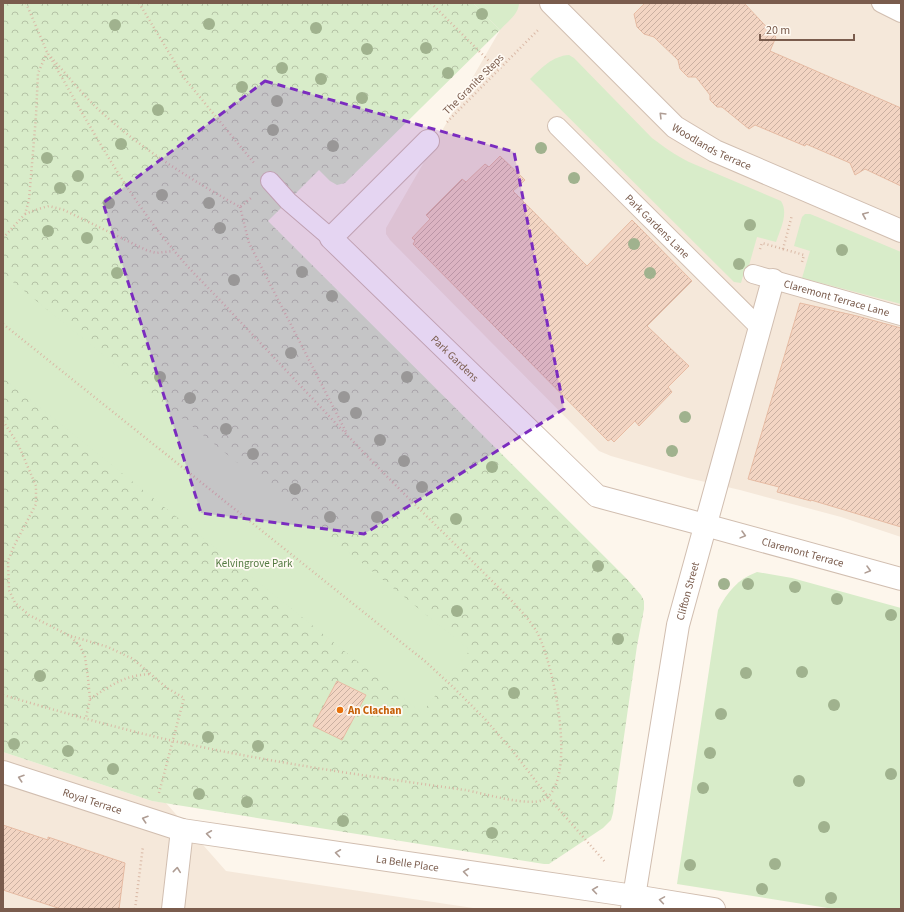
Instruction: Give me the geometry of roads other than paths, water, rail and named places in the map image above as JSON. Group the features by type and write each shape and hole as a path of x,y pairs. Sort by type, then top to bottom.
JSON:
{"street":[{"name":"Woodlands Terrace","path":"558,5 675,127 691,138 715,151 901,231"},
{"path":"331,238 428,141"},
{"name":"Park Gardens","path":"331,238 597,496 706,525"},
{"name":"Clifton Street","path":"633,902 678,624 759,327 763,277"},
{"name":"Claremont Terrace","path":"706,525 901,579"},
{"name":"Royal Terrace","path":"3,772 182,830"},
{"path":"173,909 182,830"},
{"name":"La Belle Place","path":"182,830 633,902 714,909"}],"lane":[{"path":"880,3 901,13"},
{"name":"Park Gardens Lane","path":"557,126 759,327"},
{"path":"270,181 288,201 331,238"},
{"name":"Claremont Terrace Lane","path":"763,277 901,316"}],"place":[{"name":"An Clachan","path":"340,710"}],"park label":[{"name":"Kelvingrove Park","path":"254,563"}]}
